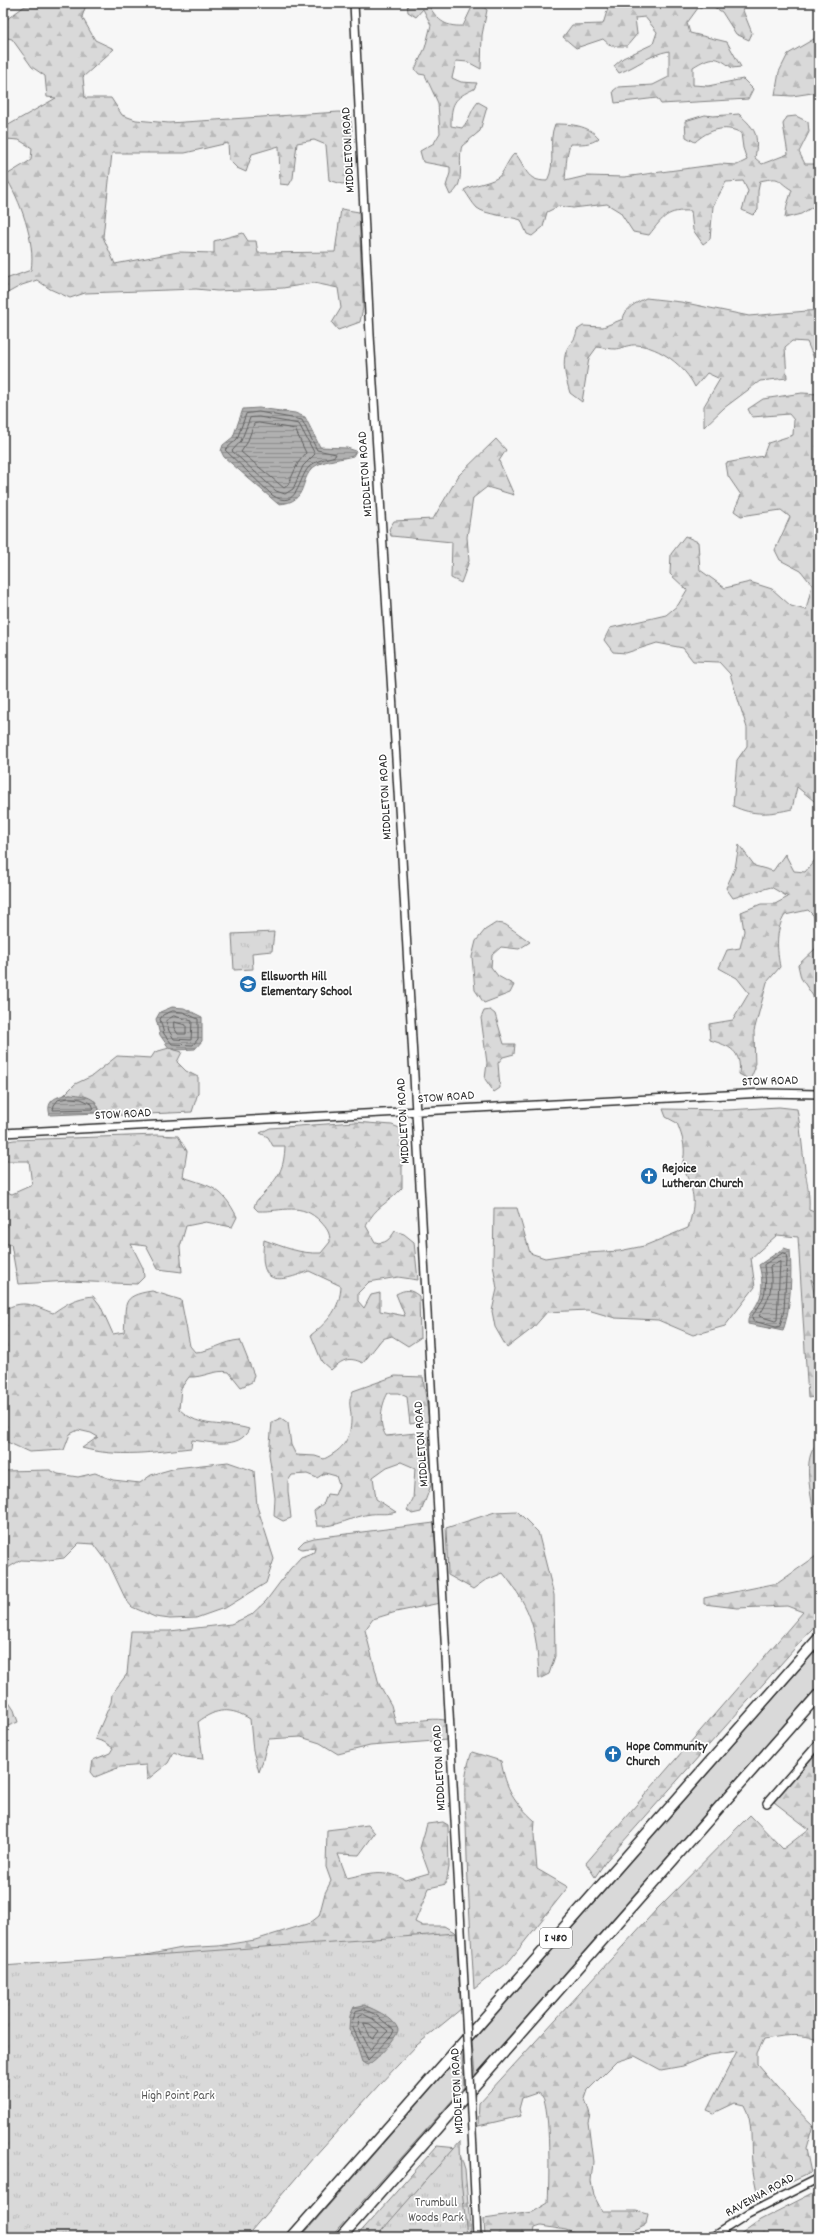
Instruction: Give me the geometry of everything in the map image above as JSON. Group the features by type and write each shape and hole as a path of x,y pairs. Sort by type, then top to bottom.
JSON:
{"highway":[{"name":"I 480","path":"292,2237 819,1638"},
{"name":"I 480","path":"341,2237 819,1694"}],"street":[{"name":"MIDDLETON ROAD","path":"354,3 370,334 401,840 477,2237"},
{"name":"STOW ROAD","path":"3,1133 764,1093 819,1094"},
{"path":"767,1803 819,1744"},
{"name":"RAVENNA ROAD","path":"712,2237 748,2214 819,2178"}],"green space":[{"path":"29,3 95,3 86,5 82,17 95,40 114,49 83,77 85,98 111,98 122,115 136,120 169,123 339,112 350,114 352,130 350,151 353,182 342,184 329,180 326,145 314,140 297,143 293,178 289,185 280,184 279,146 252,154 246,172 237,168 229,160 228,143 185,153 112,153 103,237 115,264 178,252 214,253 214,241 243,233 248,241 256,241 258,253 335,252 341,209 359,212 363,308 360,322 338,330 332,323 341,308 338,288 314,283 283,288 217,291 196,289 85,293 70,298 50,289 37,280 22,285 4,295 3,280 31,270 32,259 26,222 11,186 5,176 31,160 32,148 19,140 6,139 5,127 56,98 47,97 45,76 32,67 12,39 3,37 3,22"},
{"path":"407,3 427,3 441,21 456,26 463,26 472,7 481,5 487,10 482,35 481,69 468,62 456,61 452,78 461,82 477,83 474,89 462,95 455,102 452,112 451,126 462,128 478,102 487,107 480,131 462,146 460,179 455,191 450,195 446,186 450,173 450,167 423,162 420,151 434,143 440,133 438,103 425,75 419,74 415,69 425,48 431,25 423,9 416,17 408,12"},
{"path":"606,3 740,3 752,33 749,40 736,34 722,12 711,5 698,8 687,23 690,33 727,42 741,67 732,68 717,59 709,59 693,67 693,85 708,86 743,79 753,89 748,99 661,104 657,98 615,103 613,91 618,87 653,85 669,77 669,51 655,55 619,73 614,66 623,58 653,44 657,32 645,17 635,18 637,34 627,46 611,46 603,39 576,48 563,37 572,25 603,24 608,8"},
{"path":"819,36 819,92 792,96 775,95 779,72 788,54"},
{"path":"739,114 749,124 755,133 757,143 755,158 762,164 788,154 783,124 787,117 796,116 808,122 809,132 799,152 805,164 819,164 819,203 801,214 785,218 787,205 792,190 776,179 760,181 758,191 758,210 753,215 742,210 748,191 743,181 726,182 713,206 710,239 703,244 693,230 691,211 671,213 659,223 649,235 633,232 620,212 607,204 573,208 559,206 547,212 543,227 532,236 527,234 521,220 486,212 477,208 464,190 497,178 515,153 530,176 534,179 547,181 550,174 552,160 552,138 555,124 579,126 590,130 599,138 589,143 570,144 565,181 586,176 624,177 720,164 737,165 747,160 743,148 741,133 729,129 717,130 705,134 695,142 686,137 685,121 705,115 713,116"},
{"path":"646,298 681,302 749,316 819,310 819,370 807,342 792,341 785,347 787,378 760,381 724,408 704,427 704,406 720,379 707,373 695,387 691,379 678,365 654,349 634,345 616,349 597,347 589,358 582,402 570,393 564,365 565,354 568,346 574,339 577,330 583,326 603,327 623,319 624,315 629,309"},
{"path":"802,393 819,394 819,805 797,787 792,809 769,813 755,813 733,806 737,760 747,746 747,728 730,674 719,662 693,661 683,648 657,643 626,653 613,652 604,640 610,628 666,615 678,605 687,590 670,574 671,554 685,536 698,542 700,570 725,588 750,582 772,589 791,606 806,610 812,585 801,571 780,560 775,550 790,517 781,510 741,516 734,511 741,495 728,476 726,463 763,456 768,443 793,435 794,420 789,414 752,417 748,409 763,399"},
{"path":"496,439 506,450 499,461 514,495 487,487 473,498 467,537 469,561 461,583 451,578 452,542 391,536 389,529 394,521 433,519 459,475"},
{"path":"739,845 755,866 773,871 785,854 794,871 805,872 815,860 819,860 819,928 814,916 808,910 785,915 782,921 778,934 778,954 780,967 767,982 754,1031 755,1068 750,1080 739,1074 739,1060 729,1047 710,1040 709,1024 733,1020 749,993 737,978 719,968 727,950 740,948 744,931 741,912 761,904 775,904 788,897 771,887 733,898 726,888 735,868"},
{"path":"496,923 506,925 530,942 519,949 501,947 492,955 491,967 498,976 514,985 510,993 484,1003 475,990 472,957 476,941 485,930"},
{"path":"274,932 272,951 252,953 253,969 234,970 232,934"},
{"path":"819,942 819,1033 813,996 801,978 798,965 815,949"},
{"path":"490,1010 495,1014 504,1044 515,1044 514,1054 503,1057 498,1063 500,1088 494,1092 485,1079 487,1063 481,1018 484,1011"},
{"path":"169,1048 182,1052 177,1062 186,1071 198,1077 198,1093 192,1112 103,1116 95,1101 70,1094 64,1095 75,1084 92,1076 117,1056 151,1058 155,1052"},
{"path":"779,1107 797,1109 809,1194 809,1210 819,1214 819,1290 811,1279 819,1314 819,1396 808,1398 798,1237 777,1235 751,1258 755,1287 725,1326 693,1335 658,1320 615,1318 588,1310 547,1312 533,1328 507,1348 495,1327 492,1311 497,1289 493,1264 494,1208 517,1208 530,1253 545,1258 572,1254 619,1251 644,1246 688,1228 693,1210 692,1189 682,1165 684,1154 683,1139 677,1123 666,1117 663,1109 727,1110"},
{"path":"355,1122 392,1125 402,1129 402,1188 373,1214 366,1226 375,1242 382,1243 387,1241 395,1231 404,1234 414,1242 418,1280 398,1277 369,1282 358,1293 358,1301 364,1308 371,1295 380,1293 380,1311 405,1316 396,1294 408,1290 416,1294 419,1296 420,1338 408,1346 392,1336 382,1339 363,1363 353,1360 346,1360 331,1370 322,1362 311,1335 323,1325 332,1314 338,1301 341,1286 309,1271 286,1278 278,1279 271,1277 264,1265 263,1254 264,1240 299,1251 321,1253 330,1242 329,1233 321,1222 306,1212 291,1209 258,1211 254,1207 257,1200 278,1176 284,1160 285,1146 273,1146 268,1137 260,1133 270,1128"},
{"path":"157,1135 178,1136 187,1151 183,1177 209,1186 221,1194 232,1207 237,1217 232,1227 206,1222 186,1226 180,1247 182,1272 158,1269 146,1246 131,1244 143,1268 144,1277 137,1284 69,1281 18,1284 11,1244 3,1244 3,1191 12,1194 32,1185 29,1161 3,1161 3,1142 14,1140"},
{"path":"152,1291 181,1300 190,1346 195,1352 201,1352 228,1342 240,1340 254,1375 252,1382 241,1387 229,1372 224,1371 189,1377 181,1388 179,1409 187,1416 195,1420 249,1429 245,1436 239,1440 224,1443 192,1440 191,1448 136,1453 109,1453 82,1448 98,1437 91,1433 78,1430 70,1434 64,1450 29,1452 5,1441 3,1445 3,1310 17,1305 28,1304 53,1313 72,1302 93,1296 100,1305 113,1334 124,1332 125,1308 129,1299 141,1293"},
{"path":"395,1376 423,1377 429,1421 410,1424 407,1397 398,1393 388,1393 381,1414 382,1426 386,1436 426,1432 433,1480 421,1512 412,1514 407,1510 413,1499 415,1468 401,1462 387,1467 373,1477 376,1499 396,1512 364,1515 338,1524 317,1526 314,1511 324,1503 327,1494 335,1495 339,1485 336,1476 325,1473 317,1478 307,1474 292,1475 288,1481 291,1518 283,1521 274,1516 275,1498 269,1454 272,1422 281,1418 288,1423 291,1445 296,1455 315,1456 324,1459 342,1447 348,1436 351,1423 350,1400 353,1391"},
{"path":"818,1443 819,1539 809,1475 809,1462 812,1451"},
{"path":"228,1462 254,1471 257,1506 274,1559 266,1583 227,1607 196,1618 170,1619 155,1617 132,1607 126,1600 109,1564 94,1544 79,1543 64,1558 41,1561 21,1560 6,1569 3,1589 3,1471 50,1470 58,1474 78,1477 95,1473 113,1480 140,1483 151,1475 176,1468"},
{"path":"517,1511 538,1532 554,1595 555,1656 549,1674 539,1679 537,1648 532,1622 521,1599 503,1573 484,1581 473,1589 448,1575 446,1528 495,1512"},
{"path":"434,1523 440,1603 396,1612 373,1619 365,1630 379,1684 391,1705 396,1724 438,1719 445,1720 447,1740 370,1746 338,1754 320,1743 301,1737 269,1739 259,1772 253,1751 250,1719 236,1712 224,1711 211,1714 198,1722 203,1759 185,1757 174,1752 168,1763 147,1780 146,1765 120,1767 95,1777 91,1772 93,1760 110,1753 113,1748 104,1742 95,1739 111,1702 112,1694 127,1674 131,1631 170,1631 231,1624 251,1615 266,1601 301,1557 314,1552 315,1547 302,1549 298,1547 304,1541 314,1538"},
{"path":"819,1554 819,1621 606,1861 595,1877 586,1863 803,1612 787,1606 737,1608 704,1604 704,1598 778,1583"},
{"path":"819,1647 819,1685 475,2075 472,2042"},
{"path":"3,1698 6,1698 14,1710 18,1722 3,1728"},
{"path":"819,1750 819,2041 805,2036 785,2036 764,2039 757,2053 757,2064 795,2108 813,2125 806,2149 811,2173 758,2197 752,2167 749,2119 744,2105 735,2103 714,2113 707,2110 737,2051 710,2055 683,2066 661,2070 635,2056 616,2062 588,2090 585,2099 590,2114 588,2122 593,2162 591,2181 594,2196 602,2211 637,2211 648,2214 646,2224 631,2232 634,2237 583,2237 566,2230 541,2226 535,2228 533,2237 485,2237 484,2219 533,2212 548,2203 548,2130 545,2103 542,2096 537,2093 522,2098 519,2109 521,2116 478,2126 479,2103 657,1909 750,1815 783,1849 809,1829 774,1802"},
{"path":"472,1752 501,1761 508,1787 516,1801 535,1821 534,1835 537,1869 568,1887 510,1960 474,1989 465,1797 465,1779"},
{"path":"443,1822 448,1825 449,1867 446,1884 429,1888 415,1922 423,1926 444,1926 456,1933 458,1954 141,1956 182,1948 218,1946 255,1940 310,1923 319,1916 325,1893 331,1881 326,1867 327,1830 368,1825 375,1833 359,1855 338,1854 347,1878 370,1873 383,1873 397,1876 405,1880 429,1873 420,1848 427,1824"},
{"name":"High Point Park","path":"456,1933 461,2009 417,2045 378,2086 313,2158 246,2237 3,2237 3,1966"},
{"path":"462,2053 464,2087 331,2237 301,2237"},
{"name":"Trumbull Woods Park","path":"460,2141 461,2179 467,2237 376,2237"},
{"name":"Trumbull Woods Park","path":"437,2146 458,2148 465,2170 471,2237 356,2237"},
{"path":"819,2190 819,2237 736,2237 760,2220"}],"water":[{"path":"259,408 295,413 305,417 320,447 347,448 356,451 353,456 317,465 307,476 300,494 295,499 278,504 224,457 221,451 223,445 233,437 243,409"},
{"path":"172,1007 184,1008 202,1017 202,1041 195,1049 176,1050 169,1048 160,1035 156,1019 160,1012"},
{"path":"70,1094 85,1096 93,1100 96,1103 99,1113 50,1115 49,1106 51,1102 61,1096"},
{"path":"784,1248 790,1250 791,1280 788,1312 783,1331 748,1324 749,1317 760,1298 762,1288 759,1265"},
{"path":"364,2005 389,2018 398,2030 397,2034 385,2049 367,2065 362,2062 354,2037 349,2030 350,2016 354,2007"}],"place":[{"name":"Ellsworth Hill Elementary School","path":"248,984"},
{"name":"Rejoice Lutheran Church","path":"649,1176"},
{"name":"Hope Community Church","path":"613,1754"}]}
